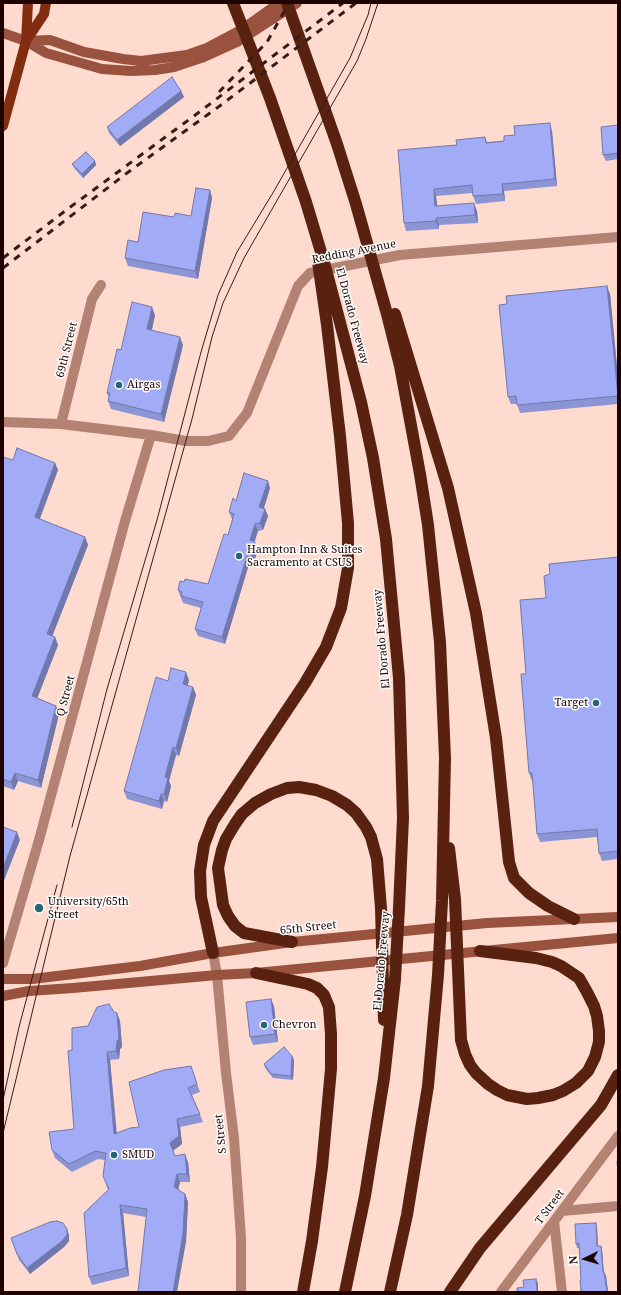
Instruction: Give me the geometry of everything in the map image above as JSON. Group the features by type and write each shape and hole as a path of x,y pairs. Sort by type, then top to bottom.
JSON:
{"highway":[{"name":"El Dorado Freeway","path":"233,3 270,98 306,202 341,324 372,451 387,547 399,678 403,818 399,908 389,979"},
{"path":"287,3 334,136 448,488 476,613 496,738 509,862 512,872 514,878 529,893 548,906 574,919"},
{"path":"214,953 202,897 200,871 204,845 213,821 305,683 326,647 341,608 348,568 348,523 340,436 318,261 306,202"},
{"path":"390,1292 407,1216 428,1086 438,975 445,808 443,690 429,532 391,314"},
{"path":"292,942 244,933 235,926 223,905 218,868 226,839 242,814 255,803 271,794 282,789 299,787 316,790 332,796 347,805 356,813 366,827 375,848 377,859 389,979 384,1078 365,1196 345,1292"},
{"path":"445,808 455,899 461,1040 470,1065 488,1084 507,1095 527,1099 553,1095 576,1083 588,1072 595,1057 599,1042 597,1016 594,1006 588,992 579,978 570,971 552,962 536,958 480,952"},
{"path":"256,973 308,984 317,988 324,995 329,1007 331,1069 322,1167 312,1241 303,1292"},
{"path":"450,1292 480,1248 601,1105 618,1075"}],"main road":[{"path":"3,126 26,41 28,3"},
{"path":"26,41 44,14 46,3"},
{"path":"26,41 50,40 84,52 141,61 187,55 207,48 241,30 279,3"},
{"path":"3,34 26,41 46,53 102,68 125,71 155,70 174,67 204,57 237,42 297,3"},
{"name":"65th Street","path":"3,979 32,979 140,966 214,953 292,942 488,923 618,917"},
{"path":"3,996 29,991 256,973 618,938"}],"street":[{"name":"Redding Avenue","path":"151,435 186,441 208,441 229,436 247,413 298,286 310,273 400,255 618,237"},
{"name":"69th Street","path":"61,424 92,299 101,285"},
{"path":"3,422 61,424 151,435"},
{"name":"Q Street","path":"3,963 39,840 125,521 151,435"},
{"name":"S Street","path":"214,953 238,1180 241,1238 241,1292"},
{"name":"T Street","path":"501,1292 618,1136"},
{"path":"562,1211 618,1206"},
{"path":"554,1221 562,1292"}],"building":[{"path":"172,77 181,91 117,140 107,127"},
{"path":"550,123 555,179 502,184 503,194 473,196 472,185 434,189 435,206 474,203 475,215 436,218 436,221 404,223 398,150 457,145 456,140 485,137 486,143 504,141 504,136 515,135 514,126"},
{"path":"618,125 618,153 603,155 601,127"},
{"path":"86,152 95,161 82,174 72,164"},
{"path":"196,188 210,190 195,271 125,258 128,240 138,242 143,212 174,217 175,213 191,216"},
{"path":"607,286 618,396 517,405 516,396 508,397 499,305 507,304 506,296"},
{"path":"132,302 152,307 147,329 180,337 161,414 108,401 110,393 107,393 117,349 121,350"},
{"path":"17,448 55,463 35,517 85,537 47,634 55,637 32,696 56,706 38,780 15,773 11,782 3,779 3,457 13,460"},
{"name":"Hampton Inn & Suites Sacramento at CSUS","path":"244,473 268,481 259,507 265,509 260,523 255,524 250,540 255,542 251,558 247,556 222,637 195,629 203,602 181,596 182,592 178,590 180,581 184,582 185,579 208,584 224,534 228,535 234,514 229,512 233,498 236,501"},
{"path":"618,557 618,851 599,853 597,829 537,834 532,773 529,773 521,674 526,674 520,600 546,598 544,576 550,574 549,564"},
{"path":"171,668 186,672 183,684 193,687 176,748 173,747 165,777 168,778 164,794 161,794 159,801 124,791 156,677 168,681"},
{"path":"3,827 17,832 3,868"},
{"path":"271,999 275,1034 250,1037 246,1002"},
{"name":"SMUD","path":"109,1004 114,1012 117,1013 119,1039 117,1041 116,1051 107,1052 114,1134 130,1128 139,1127 129,1082 164,1070 191,1066 197,1084 188,1088 200,1114 177,1119 179,1136 170,1143 175,1156 185,1154 187,1174 177,1174 174,1187 185,1194 183,1234 173,1292 138,1292 147,1209 120,1205 126,1268 89,1277 84,1213 109,1189 103,1176 106,1153 95,1151 69,1164 52,1150 49,1132 74,1129 68,1051 72,1050 72,1028 88,1026 97,1007"},
{"path":"284,1047 292,1056 291,1076 271,1074 264,1064"},
{"path":"57,1221 63,1223 67,1229 67,1235 62,1241 27,1268 17,1254 11,1238 50,1222"},
{"path":"596,1223 597,1246 601,1246 603,1272 607,1292 583,1292 581,1291 579,1243 576,1244 575,1224"},
{"path":"536,1279 537,1292 517,1292 517,1288 524,1287 523,1280"}],"tram line":[{"path":"72,827 107,689 157,520 201,352 218,295 237,252 274,191 350,58 368,15 371,3"},
{"path":"3,1133 70,856 192,419 212,337 223,303 244,258 357,61 378,3"},
{"path":"3,1100 19,1027 57,885"}],"railway":[{"path":"219,92 267,42 289,3"},
{"path":"3,258 343,3"},
{"path":"3,268 127,173 221,105 356,3"}],"place":[{"name":"Airgas","path":"119,385"},
{"name":"Hampton Inn & Suites Sacramento at CSUS","path":"239,556"},
{"name":"Target","path":"596,703"},
{"name":"University/65th Street","path":"39,908"},
{"name":"Chevron","path":"264,1025"},
{"name":"SMUD","path":"114,1155"}]}
